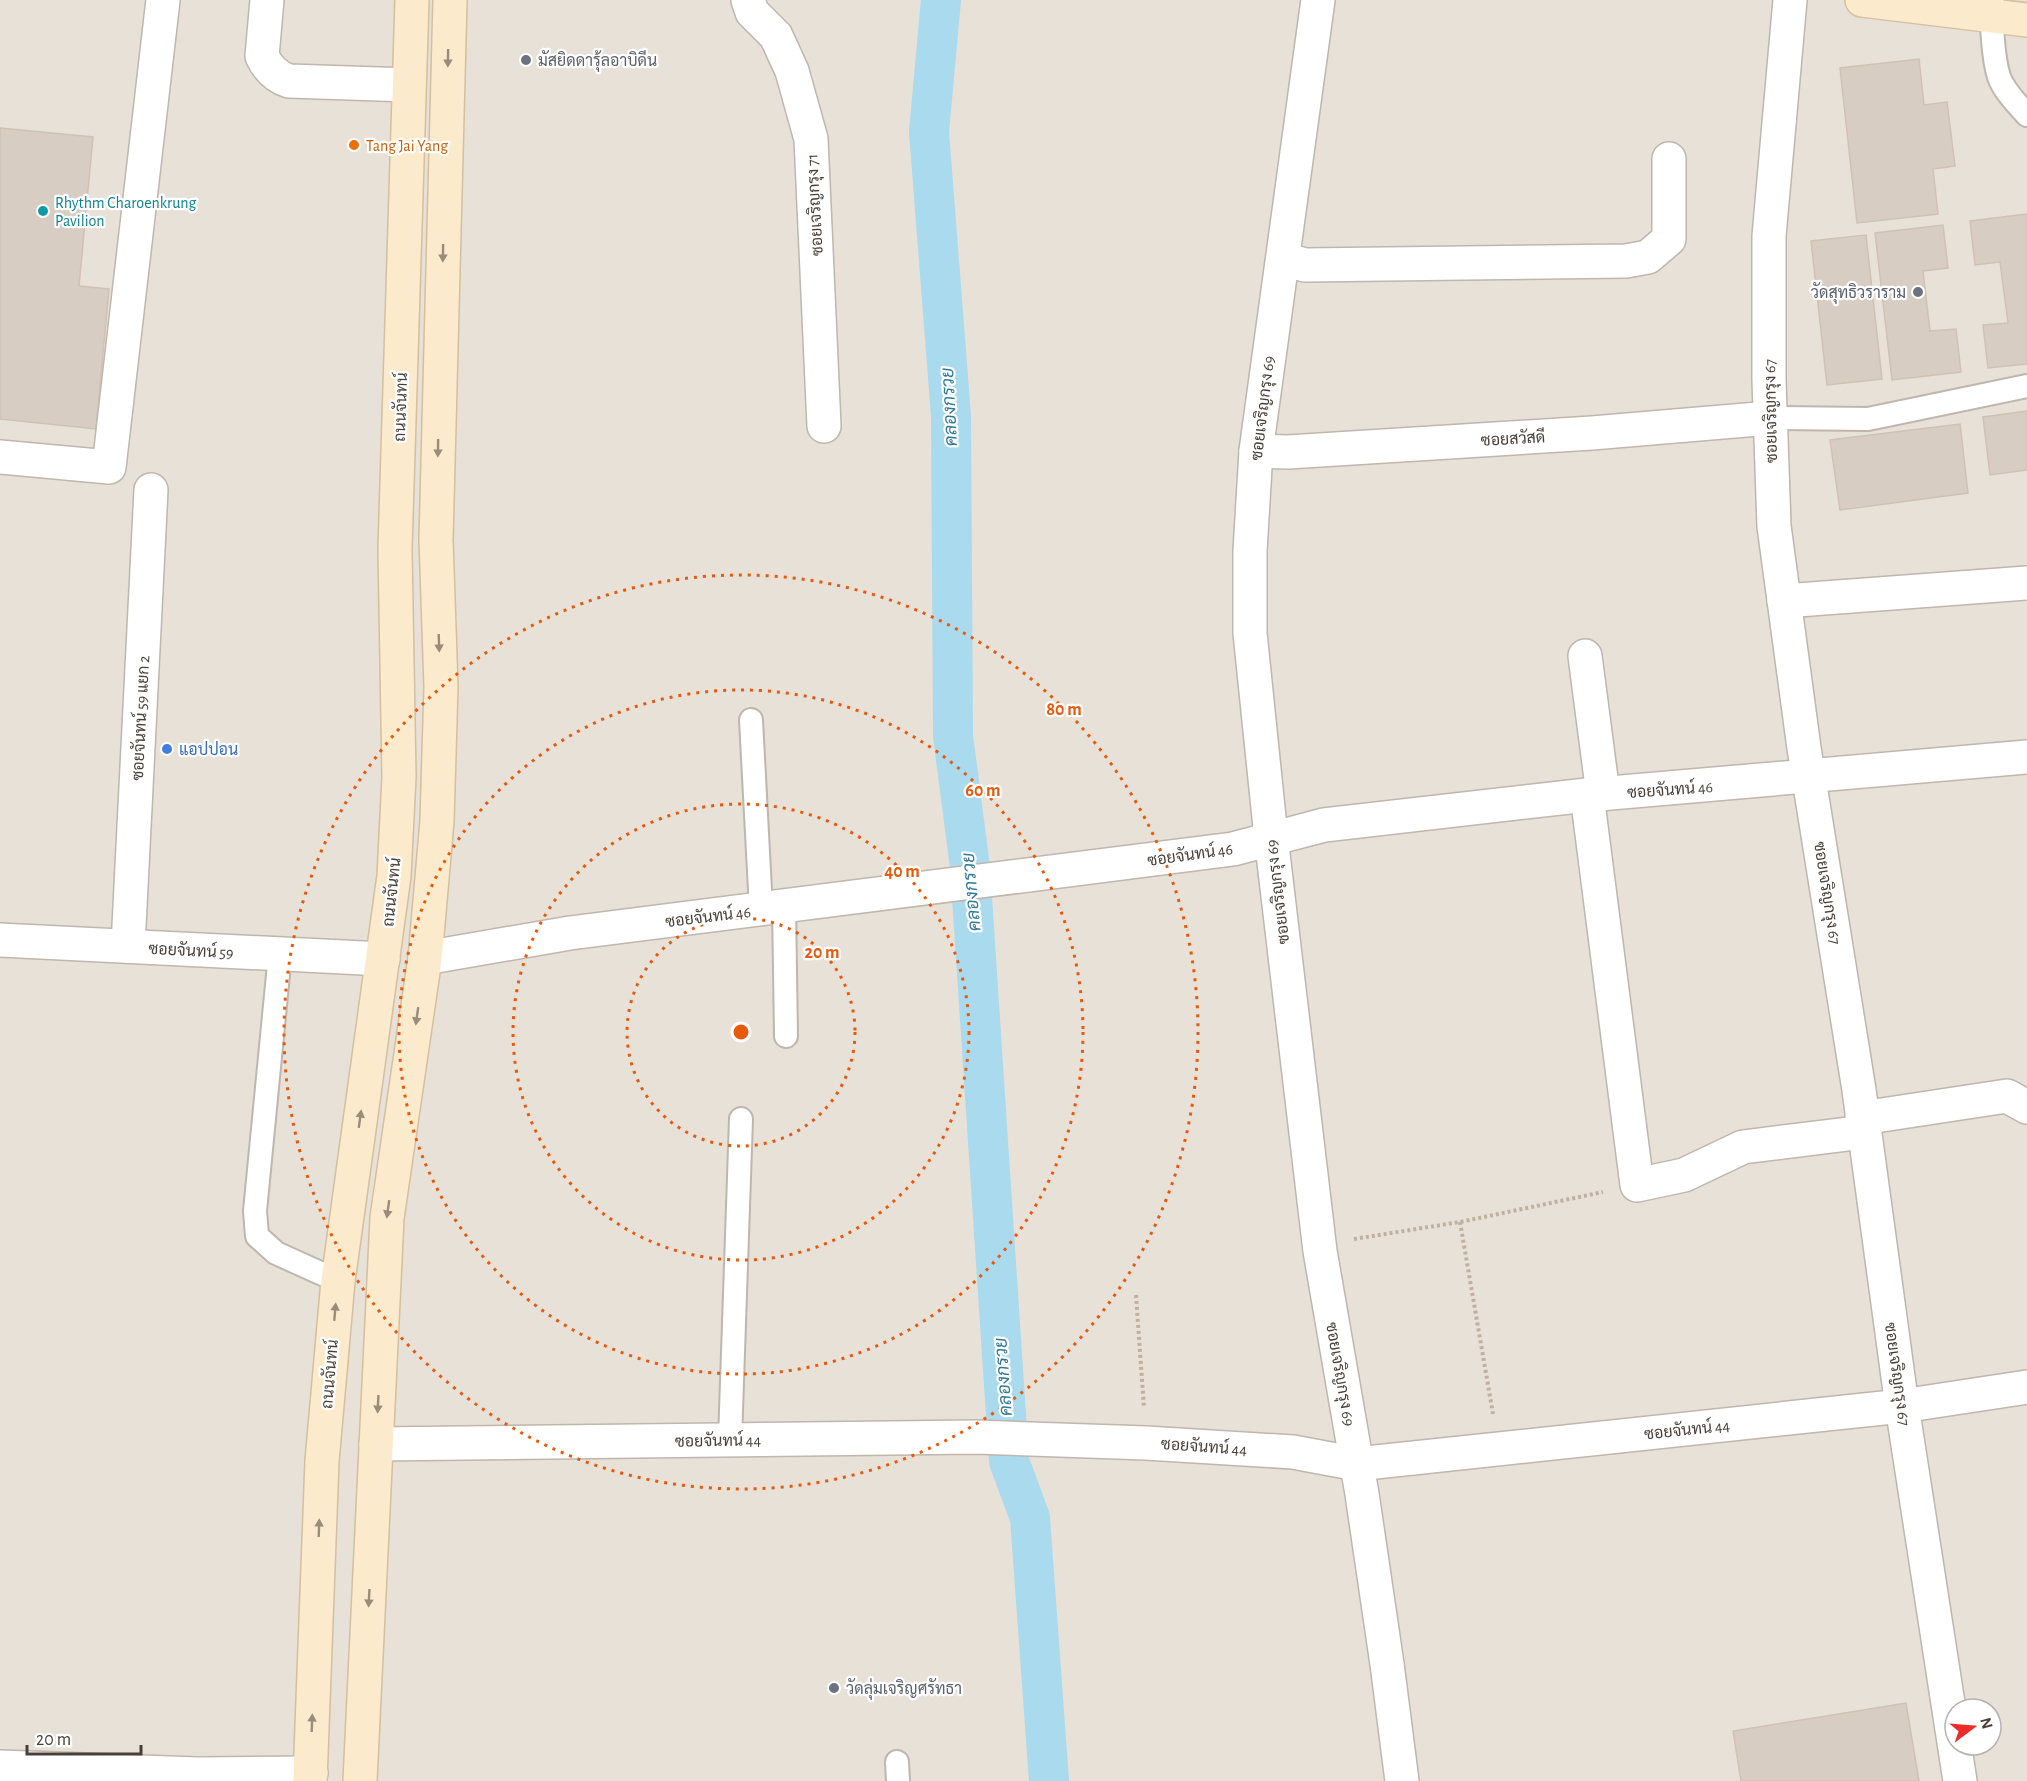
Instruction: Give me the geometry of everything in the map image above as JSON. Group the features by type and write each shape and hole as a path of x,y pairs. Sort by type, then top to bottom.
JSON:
{"main road":[{"name":"ถนนจันทน์","path":"310,1777 322,1461 338,1281 394,876 399,777 395,549 412,0"},
{"path":"360,1781 387,1218 425,958 436,821 441,687 436,540 450,0"},
{"path":"1867,0 1991,8 2027,20"},
{"path":"383,959 425,958"}],"street":[{"path":"0,457 109,467 164,0"},
{"path":"267,0 262,56 266,65 279,78 289,81 410,86"},
{"name":"ซอยเจริญกรุง 71","path":"748,0 752,12 776,36 792,71 810,139 824,426"},
{"name":"ซอยเจริญกรุง 69","path":"1318,0 1256,451 1250,633 1271,837 1320,1251 1357,1464 1388,1664 1402,1781"},
{"name":"ซอยเจริญกรุง 67","path":"1790,0 1769,236 1770,418 1774,526 1809,778 1863,1125 1902,1406 1960,1781"},
{"path":"1283,260 1305,265 1626,261 1648,257 1669,239 1669,159"},
{"name":"ซอยสวัสดี","path":"1256,451 1288,452 1592,434 1770,418"},
{"name":"ซอยจันทน์ 59 แยก 2","path":"128,946 151,490"},
{"path":"1784,601 2027,583"},
{"path":"1585,656 1595,795 1636,1185 1684,1175 1743,1147 2007,1096 2027,1107"},
{"name":"ซอยจันทน์ 46","path":"425,958 570,933 948,887 1233,849 1271,837 1324,825 1595,795 1809,778 2027,757"},
{"name":"ซอยจันทน์ 59","path":"0,940 383,959"},
{"name":"ซอยจันทน์ 44","path":"376,1444 976,1437 1146,1443 1293,1452 1357,1464 1902,1406 2027,1387"},
{"path":"0,1767 310,1777"}],"lane":[{"path":"1991,8 1999,77 2013,100 2027,115"},
{"path":"1770,418 1868,419 2027,386"},
{"path":"751,720 786,1036"},
{"path":"280,954 255,1211 257,1236 276,1253 338,1281"},
{"path":"730,1440 741,1119"}],"path":[{"path":"1348,1240 1460,1222 1636,1185"},
{"path":"1460,1222 1493,1415"},
{"path":"1136,1295 1144,1413"}],"shaded area":[{"path":"0,0 2027,0 2027,1781 0,1781"}],"building":[{"path":"1919,59 1924,105 1947,102 1955,166 1933,169 1938,214 1857,223 1840,68"},
{"name":"Rhythm Charoenkrung Pavilion","path":"0,128 93,137 79,286 109,289 96,429 0,419"},
{"path":"2027,214 2027,364 1988,368 1983,325 2008,323 2000,262 1975,265 1970,221"},
{"path":"1943,225 1948,268 1923,271 1930,331 1956,329 1961,372 1892,380 1875,233"},
{"path":"1866,235 1882,379 1827,385 1811,241"},
{"path":"2027,411 2027,470 1990,475 1983,417"},
{"path":"1960,424 1968,493 1840,510 1830,440"},
{"path":"1906,1703 1919,1781 1741,1781 1733,1731"}],"waterway":[{"name":"คลองกรวย","path":"941,0 929,132 951,416 953,736 970,867 1009,1461 1030,1518 1049,1781"}],"place":[{"name":"มัสยิดดารุ้ลอาบิดีน","path":"526,60"},
{"name":"Tang Jai Yang","path":"354,145"},
{"name":"Rhythm Charoenkrung Pavilion","path":"43,211"},
{"name":"วัดสุทธิวราราม","path":"1918,292"},
{"name":"แอปปอน","path":"167,749"},
{"name":"วัดลุ่มเจริญศรัทธา","path":"834,1688"}]}
